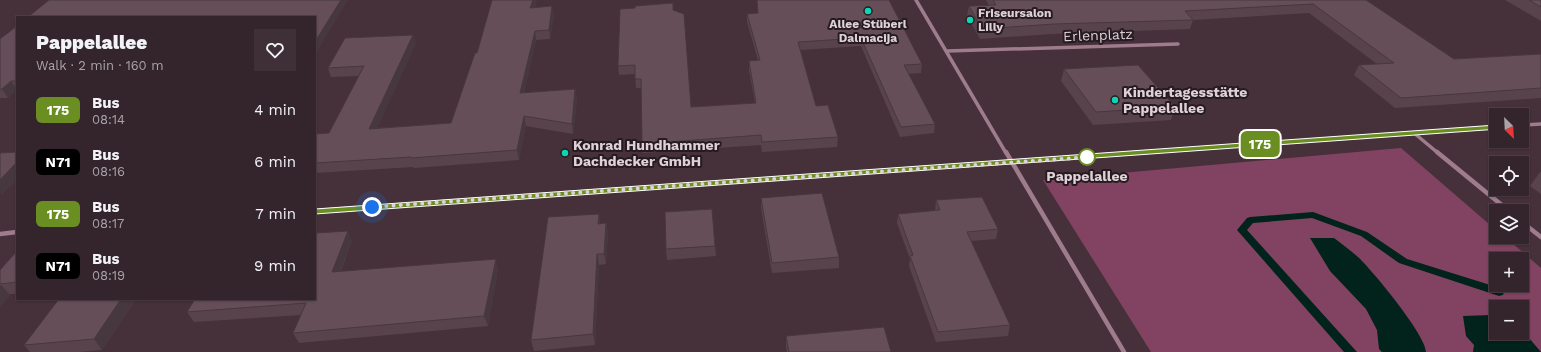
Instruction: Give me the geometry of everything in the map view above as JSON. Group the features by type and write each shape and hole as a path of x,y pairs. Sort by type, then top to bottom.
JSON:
{"street":[{"path":"916,0 1124,352"},
{"name":"Erlenplatz","path":"947,51 1178,44"},
{"path":"1529,125 1541,124"},
{"path":"316,211 1489,128"},
{"path":"1414,133 1500,204"},
{"path":"1529,228 1541,237"},
{"path":"0,234 16,232"}],"shaded area":[{"path":"1401,148 1489,224 1489,244 1513,244 1522,252 1489,252 1489,292 1529,292 1529,258 1541,268 1541,352 1151,352 1043,180"},
{"path":"1310,238 1334,238 1358,257 1386,288 1408,318 1424,344 1426,352 1382,352 1379,349 1377,330 1366,309 1330,271"},
{"path":"1489,315 1489,340 1529,340 1529,338 1541,352 1473,352 1474,345 1466,336 1463,316"}],"building":[{"path":"49,0 341,0 316,40 316,16 29,16"},
{"path":"492,0 533,0 530,8 552,6 549,30 535,31 520,93 575,89 572,124 524,116 517,150 316,163 316,134 329,133 364,66 328,68 345,38 413,35 369,129 451,123 475,53 477,53"},
{"path":"757,0 889,0 922,64 904,65 935,124 901,127 861,38 798,42 816,106 828,105 838,137 762,142 761,135 642,144 641,79 635,79 635,65 618,66 620,9 635,8 635,6 673,3 673,10 684,14 691,107 756,103 749,61 760,60 747,14 758,13"},
{"path":"993,0 1366,0 1454,59 1541,54 1541,88 1401,98 1359,65 1394,63 1313,4 1185,11 1193,20 1054,24 982,29 969,6 996,5"},
{"path":"1529,0 1541,0 1541,7"},
{"path":"16,27 16,80 11,81 2,89 0,89 0,39"},
{"name":"Kindertagesstätte Pappelallee","path":"1138,65 1175,107 1096,112 1064,69"},
{"path":"16,152 16,163 0,180 0,153"},
{"path":"822,193 839,257 772,263 761,198"},
{"path":"982,197 998,229 967,232 1010,325 938,332 910,256 913,255 898,214 940,210 936,200"},
{"path":"712,209 715,246 666,249 665,212"},
{"path":"599,214 598,224 606,223 604,254 597,254 593,334 531,340 548,217"},
{"path":"348,231 332,272 496,259 484,316 293,333 306,303 187,312 194,300 316,300 316,233"},
{"path":"16,252 16,282 0,284 0,270"},
{"path":"58,300 120,300 94,339 24,345"},
{"path":"884,327 891,352 789,352 786,336"}],"waterway":[{"path":"1351,352 1242,230 1250,220 1313,215 1364,234 1403,261 1489,289"}],"bus line":[{"name":"175","path":"316,211 1489,128"}],"place":[{"name":"Allee Stüberl Dalmacija","path":"868,11"},
{"name":"Friseursalon Lilly","path":"970,20"},
{"name":"Kindertagesstätte Pappelallee","path":"1115,100"},
{"name":"Konrad Hundhammer Dachdecker GmbH","path":"565,153"},
{"name":"Pappelallee","path":"1087,157"}],"route":[{"path":"372,207 1091,157 1087,157"}]}
